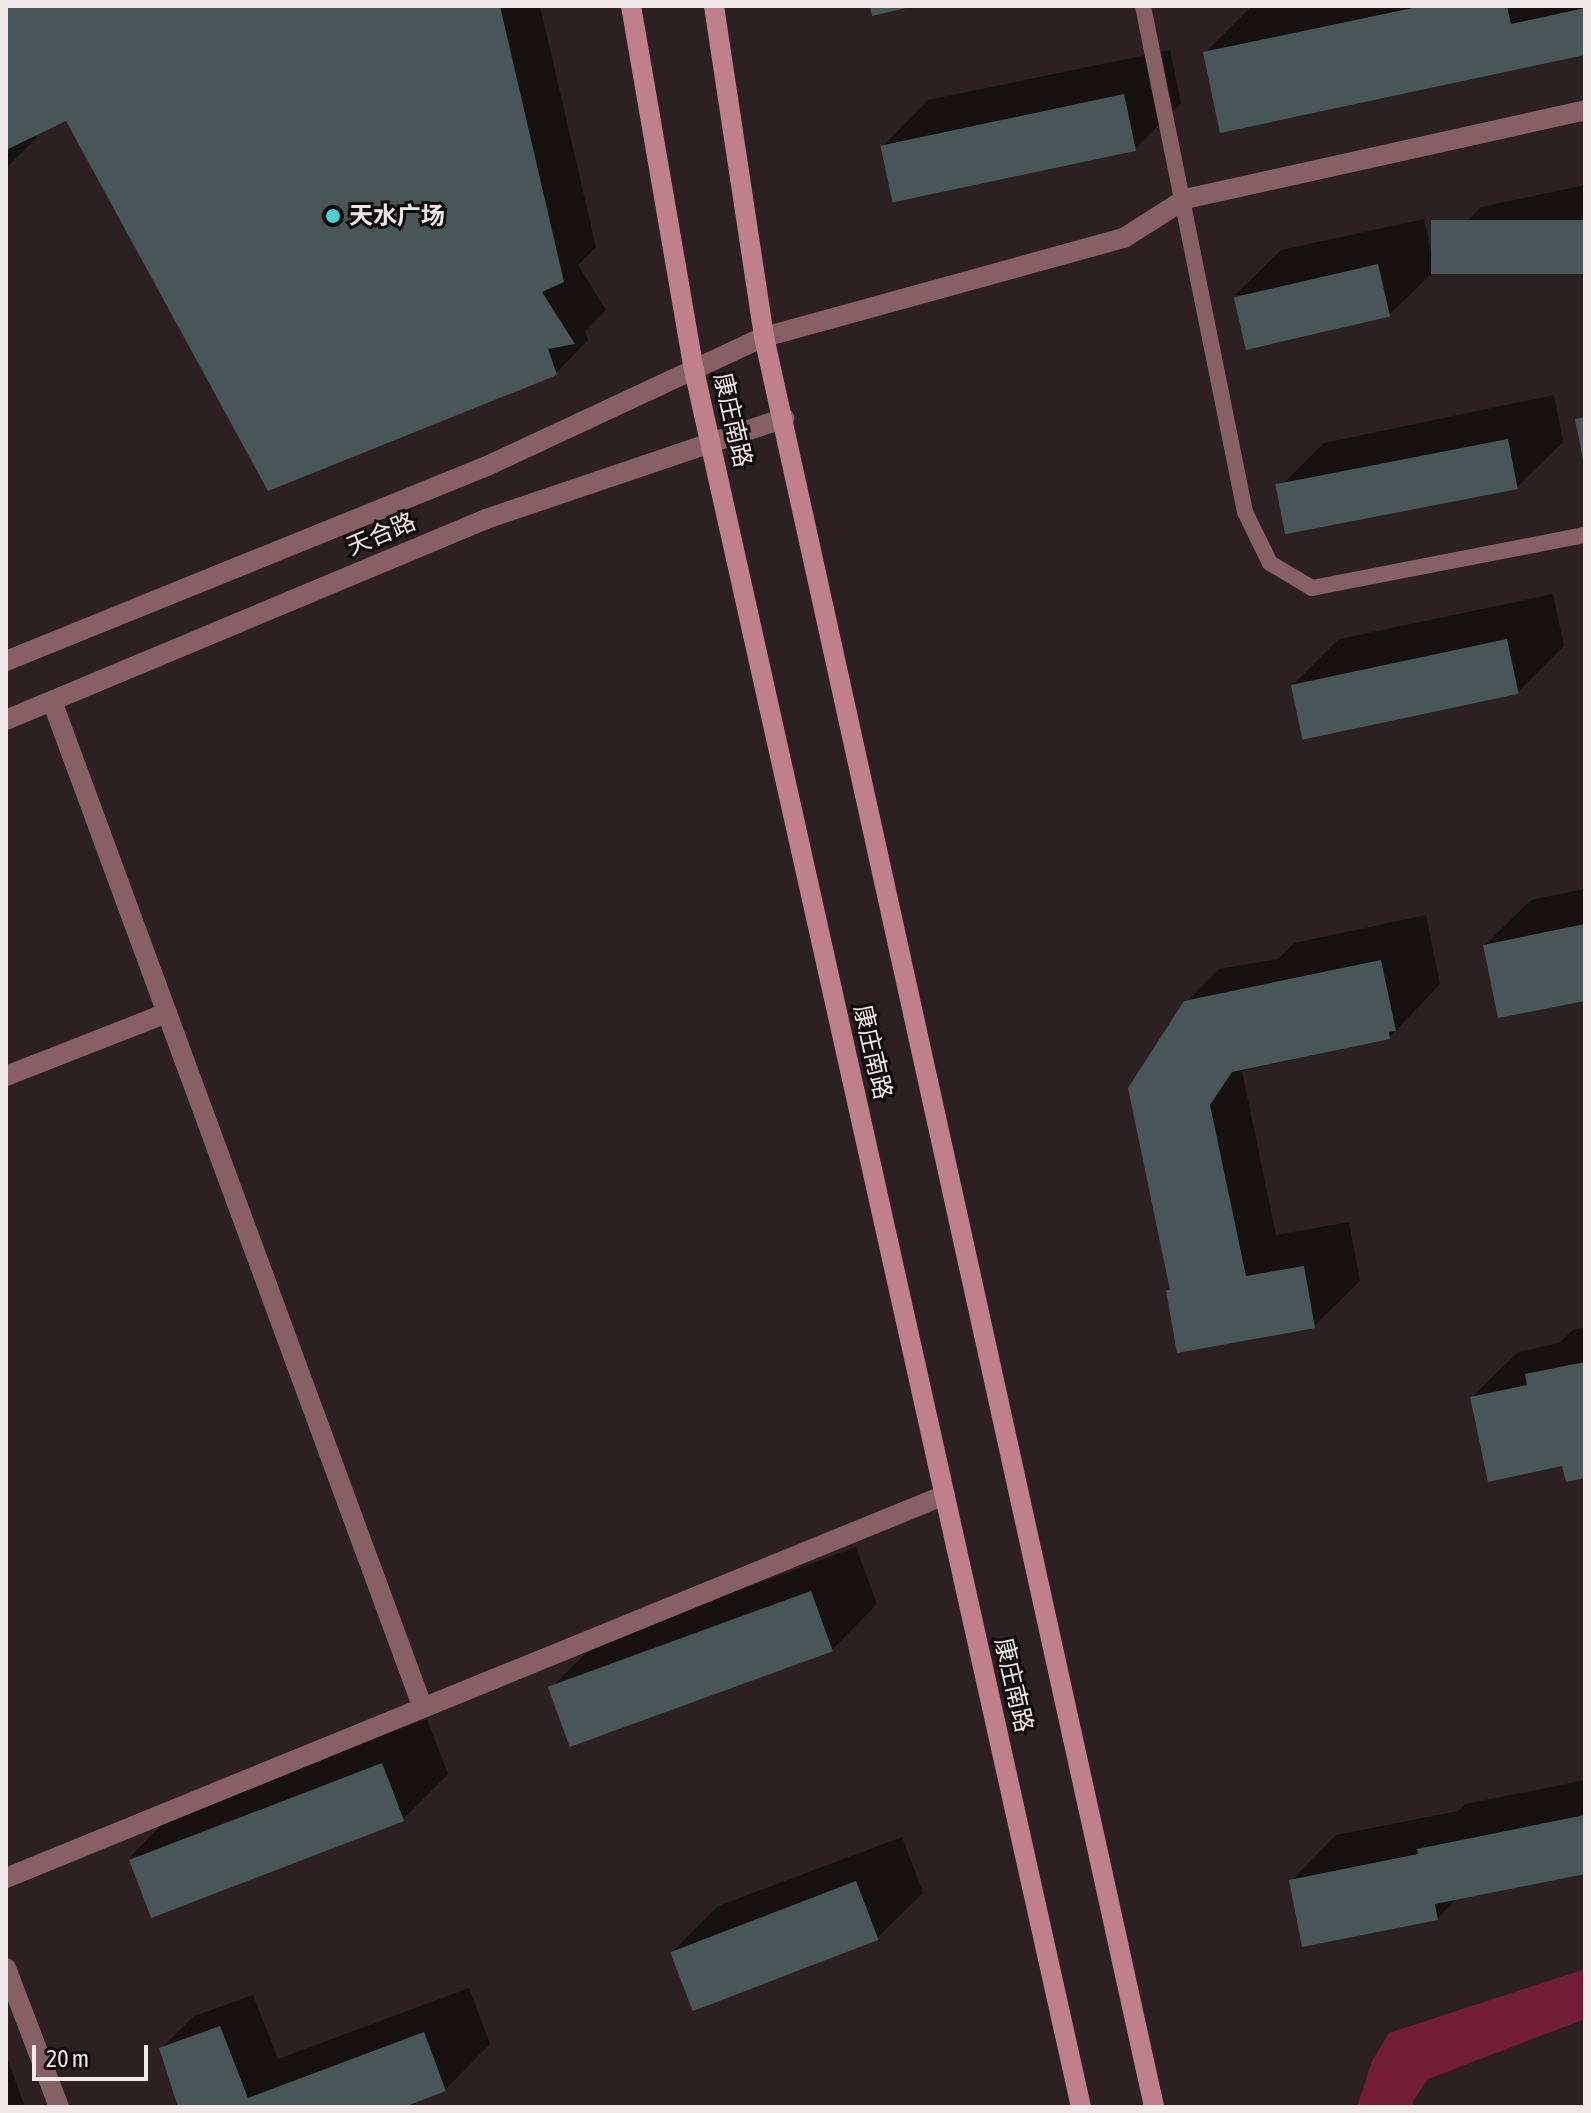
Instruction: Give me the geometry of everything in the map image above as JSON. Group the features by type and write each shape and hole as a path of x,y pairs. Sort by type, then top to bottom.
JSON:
{"main road":[{"name":"康庄南路","path":"631,6 694,370 1081,2107"},
{"path":"714,6 764,337 1154,2107"}],"street":[{"path":"1185,199 1585,110"},
{"name":"天合路","path":"6,661 487,466 764,337 1124,238 1185,199"},
{"name":"天合路","path":"6,720 486,519 784,418"},
{"path":"52,701 423,1708"},
{"path":"6,1076 167,1013"},
{"path":"6,1878 945,1495"},
{"path":"6,1968 59,2107"}],"lane":[{"path":"1143,6 1185,199 1245,512 1270,563 1312,588 1585,535"}],"shaded area":[{"path":"1585,1969 1585,2019 1428,2079 1413,2101 1413,2107 1357,2107 1372,2061 1389,2033"}],"building":[{"name":"天水广场","path":"6,6 500,6 564,282 542,292 575,344 548,349 557,375 268,491 66,121 6,150"},
{"path":"870,6 909,6 910,7 872,16"},
{"path":"1422,6 1507,6 1511,24 1585,8 1585,55 1220,133 1203,52"},
{"path":"1124,94 1136,151 893,203 880,146"},
{"path":"1431,220 1585,220 1585,274 1431,274"},
{"path":"1378,264 1390,317 1246,350 1234,297"},
{"path":"1585,417 1585,465 1584,465 1575,419"},
{"path":"1508,439 1518,489 1285,534 1275,484"},
{"path":"1507,639 1519,694 1302,740 1291,685"},
{"path":"1585,924 1585,1001 1498,1018 1483,945"},
{"path":"1381,960 1396,1031 1389,1032 1390,1039 1232,1072 1210,1105 1246,1276 1304,1266 1315,1328 1177,1353 1166,1290 1170,1290 1128,1088 1184,1001"},
{"path":"1585,1362 1585,1478 1566,1482 1562,1466 1488,1482 1470,1397 1527,1385 1525,1374"},
{"path":"811,1591 833,1651 570,1747 548,1687"},
{"path":"382,1763 404,1821 151,1918 129,1860"},
{"path":"1585,1815 1585,1874 1435,1904 1438,1920 1302,1947 1289,1880 1418,1854 1417,1849"},
{"path":"856,1881 879,1940 693,2011 670,1952"},
{"path":"220,2026 248,2098 424,2032 446,2091 404,2107 178,2107 159,2048"}],"place":[{"name":"天水广场","path":"333,216"}]}
